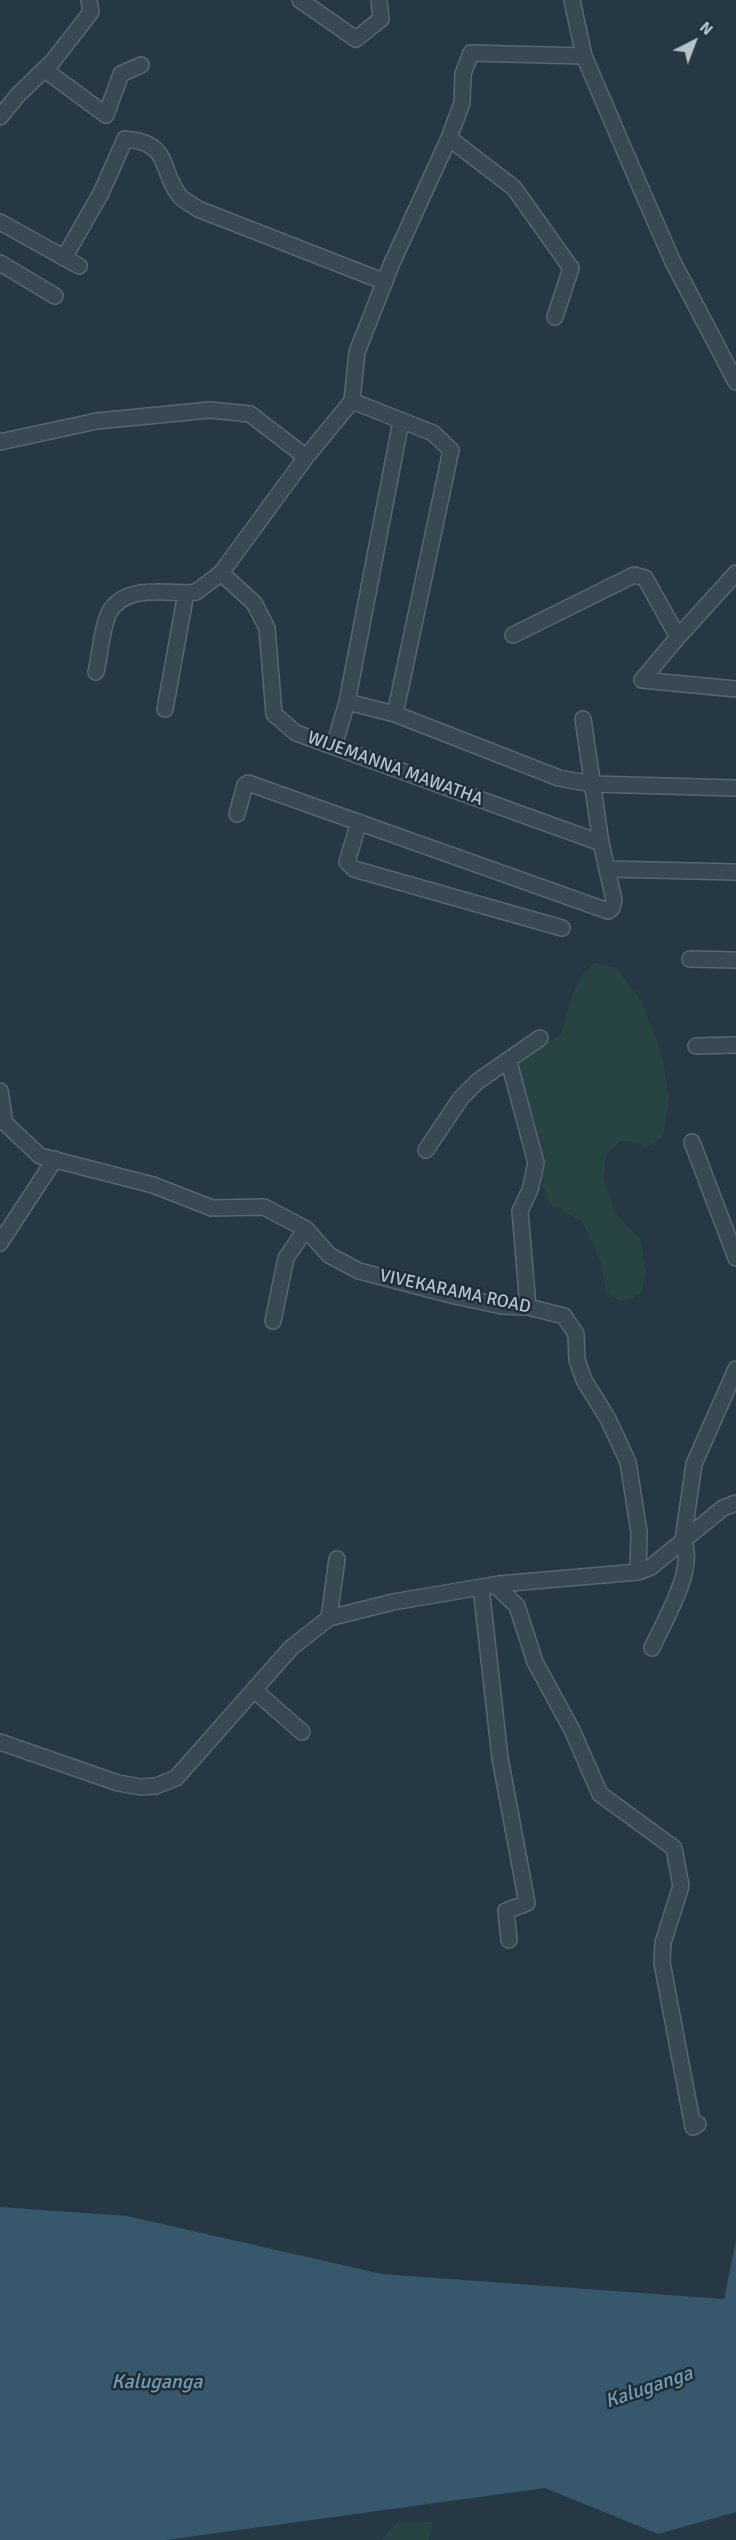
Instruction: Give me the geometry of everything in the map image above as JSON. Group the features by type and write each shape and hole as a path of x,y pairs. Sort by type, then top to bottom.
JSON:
{"street":[{"path":"0,117 18,95 45,70 91,12 89,0"},
{"path":"300,0 356,39 381,19 379,0"},
{"path":"572,0 584,56 673,262 736,382"},
{"path":"96,672 109,613 120,600 145,591 196,592 221,573 306,457 352,401 357,352 385,282 449,138 462,103 462,74 471,53 584,56"},
{"path":"45,70 106,115 121,74 141,64"},
{"path":"449,138 514,188 572,268 555,317"},
{"path":"64,258 101,193 124,139 141,140 162,157 179,196 198,209 385,282"},
{"path":"0,222 79,266"},
{"path":"0,262 55,296"},
{"path":"352,401 433,433 451,450 395,714"},
{"path":"0,442 97,421 210,410 250,414 306,457"},
{"path":"334,747 347,702 401,421"},
{"name":"WIJEMANNA MAWATHA","path":"221,573 254,603 267,628 274,714 296,733 601,843"},
{"path":"736,573 642,680 736,689"},
{"path":"513,635 634,575 645,578 678,637"},
{"path":"165,709 186,593"},
{"path":"347,702 395,714 559,778 592,784 736,788"},
{"path":"237,814 245,785 248,783 608,911 612,908 614,900 609,869 601,843 583,719"},
{"path":"359,822 347,862 354,870 562,928"},
{"path":"609,869 736,872"},
{"path":"690,959 736,960"},
{"path":"426,1150 461,1098 478,1081 509,1062 540,1038"},
{"path":"696,1046 736,1046"},
{"path":"509,1062 536,1163 531,1190 520,1211 528,1307"},
{"name":"VIVEKARAMA ROAD","path":"0,1091 5,1123 40,1156 153,1185 212,1208 264,1207 306,1229 328,1256 359,1271 455,1296 502,1306 528,1307 564,1316 576,1334 577,1360 584,1380 608,1419 628,1462 639,1532 638,1572"},
{"path":"692,1142 728,1215 736,1258"},
{"path":"0,1243 56,1159"},
{"path":"273,1321 286,1258 306,1229"},
{"path":"652,1648 687,1568 689,1551 683,1540 694,1464 736,1369"},
{"path":"0,1742 118,1783 141,1787 156,1786 176,1778 291,1647 329,1618 393,1602 488,1586 638,1572 651,1568 723,1508 736,1503"},
{"path":"329,1618 337,1559"},
{"path":"488,1586 500,1758 527,1903 506,1911 509,1940"},
{"path":"488,1586 517,1606 535,1662 572,1730 600,1794 674,1848 681,1886 663,1943 662,1963 693,2127 698,2124"},
{"path":"254,1690 302,1732"}],"green space":[{"path":"595,962 617,969 641,1000 662,1054 669,1098 663,1137 645,1148 634,1142 621,1141 606,1155 604,1178 616,1214 641,1240 646,1273 641,1294 621,1302 606,1291 600,1260 582,1221 550,1204 542,1185 544,1163 518,1066 528,1054 562,1033 572,994 582,976"},
{"path":"398,2522 433,2522 429,2540 381,2540"}],"water":[{"name":"Kaluganga","path":"0,2207 127,2216 382,2274 724,2299 736,2241 736,2512 658,2534 545,2488 166,2540 0,2540"}]}
